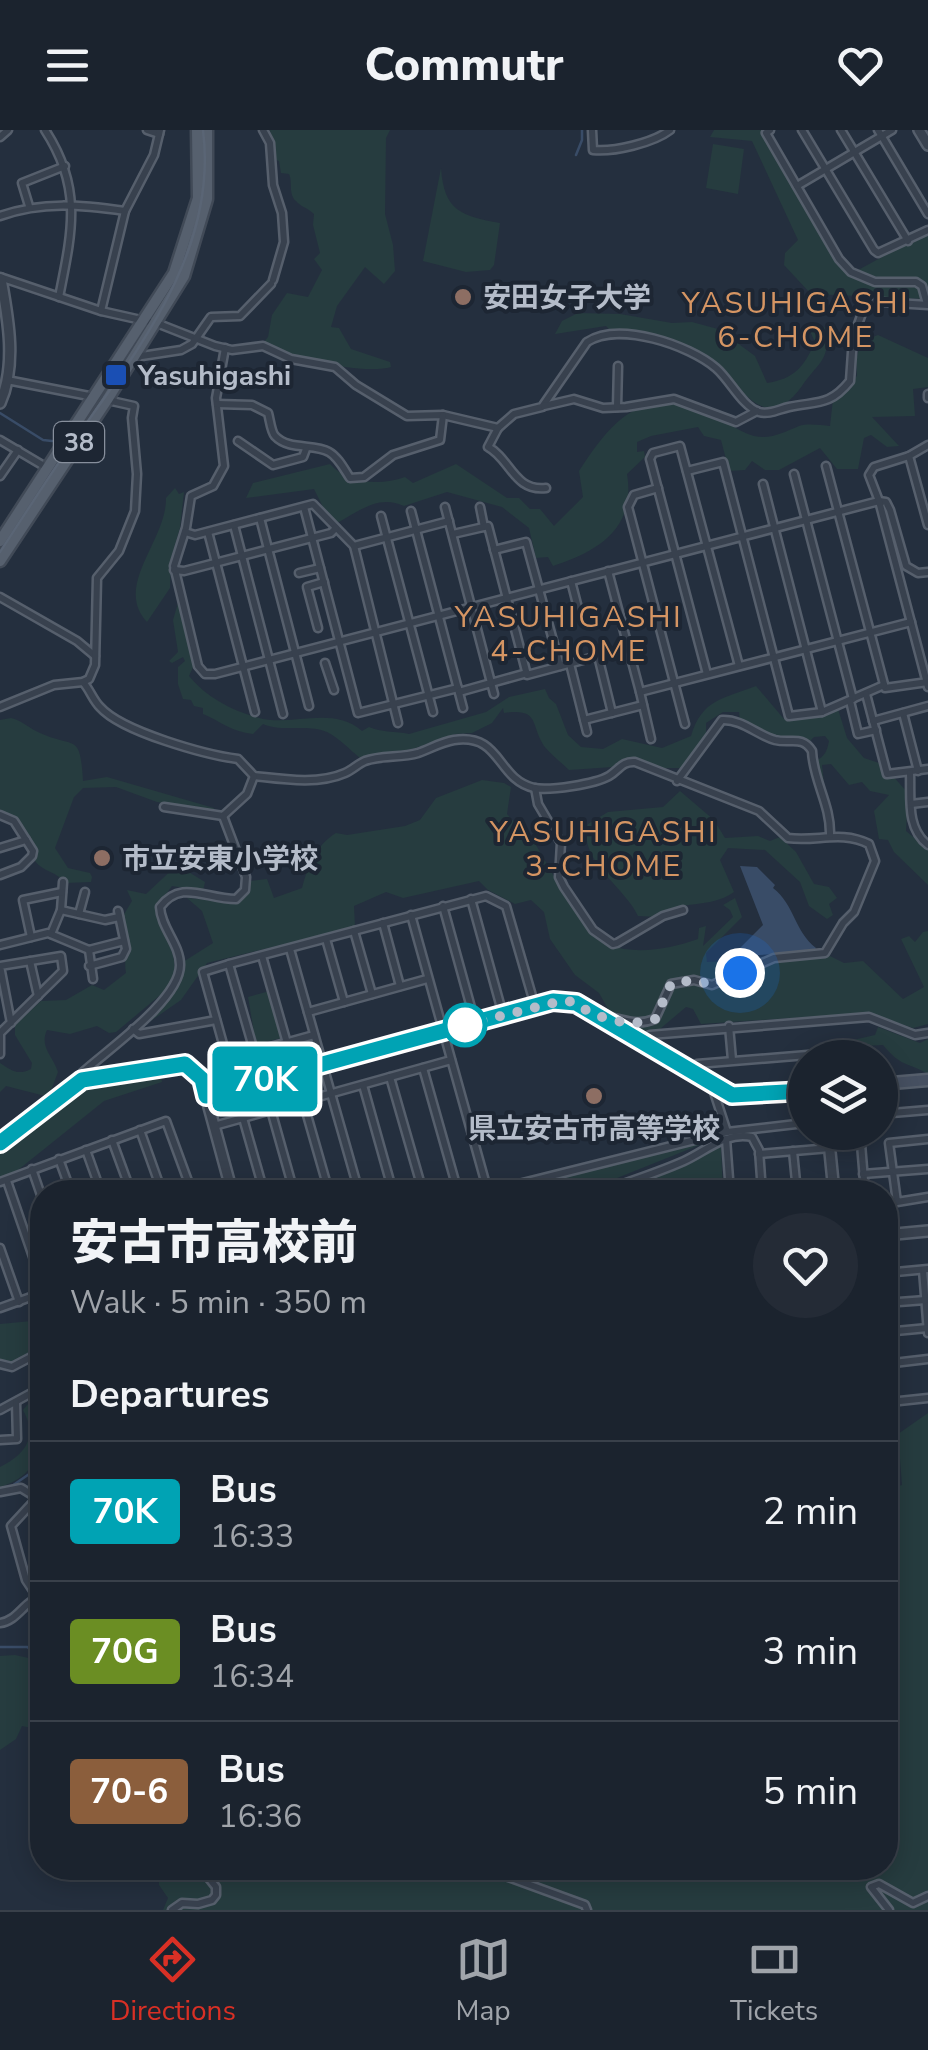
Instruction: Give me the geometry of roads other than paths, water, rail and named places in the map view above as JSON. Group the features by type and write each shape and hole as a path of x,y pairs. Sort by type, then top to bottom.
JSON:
{"main road":[{"name":"38","path":"0,561 135,357 174,273 198,198 197,130"},
{"name":"38","path":"0,541 94,398 184,276 208,199 207,130"},
{"path":"0,1143 82,1080 185,1064 202,1079 206,1096 565,1000 732,1095 788,1092"},
{"path":"898,1082 928,1080"}],"street":[{"path":"0,137 8,130"},
{"path":"45,130 65,166 72,204 59,297"},
{"path":"101,311 125,211 154,155 159,132 147,130"},
{"path":"135,357 173,353 196,339 206,320 240,316 272,282 284,242 270,144 262,130"},
{"path":"592,130 593,150 606,151 656,139 670,130"},
{"path":"546,488 538,489 514,477 500,453 488,447 498,428 514,414 574,399 604,408 674,399 736,422 757,411 770,413 820,404 847,385 852,371 853,338 865,305 928,305 922,286 916,282 875,282 851,272 766,133 770,130"},
{"path":"802,130 874,250 878,253 928,230"},
{"path":"841,130 908,241"},
{"path":"797,186 880,133 892,130"},
{"path":"919,130 928,145"},
{"path":"880,133 928,214"},
{"path":"30,206 22,183 65,166"},
{"path":"0,216 30,206 72,204 125,211"},
{"path":"0,402 7,380 8,319 1,278 226,348 263,346 291,359 334,367 400,414 443,415 498,428"},
{"path":"542,407 581,348 596,336 615,334 675,344 696,354 714,366 757,411"},
{"path":"226,348 217,390 224,466 213,486 191,496 185,532 174,560 201,672 209,675 879,501 886,502 890,510 906,566 918,573 928,572"},
{"path":"618,366 618,407"},
{"path":"7,380 94,398"},
{"path":"0,708 54,685 89,678 96,657 97,578 125,539 135,511 138,474 134,406 107,400"},
{"path":"217,404 258,407 270,418 272,434 306,449 332,453 350,478 364,478 393,455 440,440 443,415"},
{"path":"0,440 49,469"},
{"path":"238,441 274,465 304,456 306,449"},
{"path":"826,466 885,688 928,684 870,470 928,445"},
{"path":"706,674 650,459 652,454 680,446 739,666"},
{"path":"0,476 18,450"},
{"path":"910,456 928,525"},
{"path":"687,471 723,462 789,716 822,712 884,685"},
{"path":"794,474 838,640 858,734 928,706"},
{"path":"762,484 822,712"},
{"path":"658,488 634,495 628,507 685,724"},
{"path":"185,532 195,535 316,505 354,546 398,723"},
{"path":"304,507 358,713 598,656 617,724"},
{"path":"445,507 494,694"},
{"path":"480,507 484,527"},
{"path":"411,512 463,708"},
{"path":"381,516 433,712"},
{"path":"260,518 309,706"},
{"path":"354,546 449,521"},
{"path":"234,525 283,714"},
{"path":"452,534 488,526 527,673"},
{"path":"174,570 216,563 336,528"},
{"path":"208,532 255,712"},
{"path":"494,550 526,542 560,666"},
{"path":"299,573 320,568"},
{"path":"608,571 651,739"},
{"path":"571,581 578,608"},
{"path":"318,628 307,587 324,582"},
{"path":"0,598 77,641 96,657"},
{"path":"640,692 910,622"},
{"path":"325,662 334,690"},
{"path":"570,664 587,732"},
{"path":"331,680 348,675"},
{"path":"83,682 97,704 133,729 219,758 238,759 254,776 326,778 366,760 411,754 445,742 478,740 493,750 516,780 535,788 556,788 603,778 628,761 759,811 788,838 830,834 869,844 874,861 854,912 842,922 824,952 774,958 712,985 681,980 671,984 655,1019 642,1024 596,1015"},
{"path":"866,694 887,774 928,769"},
{"path":"584,720 643,705"},
{"path":"903,713 914,772 915,832 928,845"},
{"path":"677,781 722,720 734,720 773,740 800,740 812,750 830,819 830,834"},
{"path":"224,816 247,794 254,776"},
{"path":"535,788 538,804 561,843 559,877 600,938 618,943 664,916 683,910"},
{"path":"912,804 928,802"},
{"path":"164,807 224,816"},
{"path":"0,815 14,821 32,856 0,875"},
{"path":"82,1080 82,1072 133,1029 172,990 178,978 178,952 160,914 165,900 180,891 236,899 245,890 246,878 224,816"},
{"path":"0,848 26,840"},
{"path":"51,934 60,910 62,882"},
{"path":"31,937 23,900 62,892"},
{"path":"79,914 85,892"},
{"path":"235,1087 203,972 443,906 486,896 506,906 535,1006"},
{"path":"471,899 503,1015"},
{"path":"443,906 475,1022"},
{"path":"60,910 106,920 119,914 126,949 122,957 89,966"},
{"path":"411,915 485,1180"},
{"path":"383,923 400,986"},
{"path":"354,931 372,994"},
{"path":"1,941 51,934 89,950 124,941"},
{"path":"326,939 344,1002"},
{"path":"290,949 355,1180"},
{"path":"89,950 92,979"},
{"path":"0,1054 0,1033 11,1023 38,996 63,970 60,956 0,966 11,1023"},
{"path":"262,956 287,1042"},
{"path":"30,961 38,996"},
{"path":"230,964 254,1052"},
{"path":"308,1012 428,979"},
{"path":"639,1040 650,1034 869,1017 915,1035 928,1033"},
{"path":"133,1029 139,1034 216,1020"},
{"path":"730,1026 732,1060"},
{"path":"227,1059 314,1035"},
{"path":"690,1071 697,1064 788,1056"},
{"path":"214,1126 451,1060"},
{"path":"424,1068 455,1180"},
{"path":"390,1077 420,1180"},
{"path":"711,1083 726,1136 729,1180"},
{"path":"363,1084 390,1180"},
{"path":"206,1096 229,1180"},
{"path":"304,1101 326,1180"},
{"path":"271,1110 291,1180"},
{"path":"898,1112 928,1110"},
{"path":"244,1118 261,1180"},
{"path":"30,1252 3,1181 166,1121 188,1180"},
{"path":"539,1180 726,1136 788,1126"},
{"path":"140,1130 158,1180"},
{"path":"633,1180 685,1161 726,1136 744,1135 757,1143 761,1180"},
{"path":"893,1180 889,1143 928,1139"},
{"path":"112,1140 127,1180"},
{"path":"86,1150 97,1180"},
{"path":"759,1154 811,1150"},
{"path":"830,1150 833,1180"},
{"path":"861,1150 864,1180"},
{"path":"792,1152 796,1180"},
{"path":"59,1159 67,1180"},
{"path":"32,1168 36,1180"},
{"path":"863,1174 928,1169"},
{"path":"898,1202 928,1198"},
{"path":"898,1234 928,1231"},
{"path":"0,1248 20,1302"},
{"path":"898,1273 926,1270 928,1330 898,1331"},
{"path":"0,1308 30,1298"},
{"path":"898,1302 926,1300"},
{"path":"0,1364 12,1368 30,1358"},
{"path":"898,1363 928,1360"},
{"path":"0,1410 30,1392"},
{"path":"898,1401 928,1398"},
{"path":"0,1440 17,1439 16,1402"},
{"path":"0,1492 20,1488 30,1494"},
{"path":"30,1508 11,1526 11,1536 30,1585"},
{"path":"0,1542 11,1536"},
{"path":"0,1623 9,1622 30,1601"},
{"path":"172,1910 182,1903 212,1900 216,1887 210,1880"},
{"path":"518,1880 573,1898 587,1910"},
{"path":"890,1910 871,1887 879,1884 913,1903 928,1896"}],"water":[{"path":"740,866 757,867 775,885 773,888 816,948 813,952 739,956 737,951 763,925"}],"waterway":[{"path":"576,155 582,130"},
{"path":"0,413 43,440 52,441"},
{"path":"9,1488 30,1473"},
{"path":"0,1647 30,1648"}],"tram line":[{"path":"0,552 165,303 184,263 197,220 204,176 203,130"}],"place":[{"name":"安田女子大学","path":"463,297"},
{"name":"Yasuhigashi","path":"116,375"},
{"name":"市立安東小学校","path":"102,858"},
{"name":"県立安古市高等学校","path":"594,1096"}],"district":[{"name":"YASUHIGASHI 6-CHOME","path":"796,320"},
{"name":"YASUHIGASHI 4-CHOME","path":"569,634"},
{"name":"YASUHIGASHI 3-CHOME","path":"604,849"}]}
